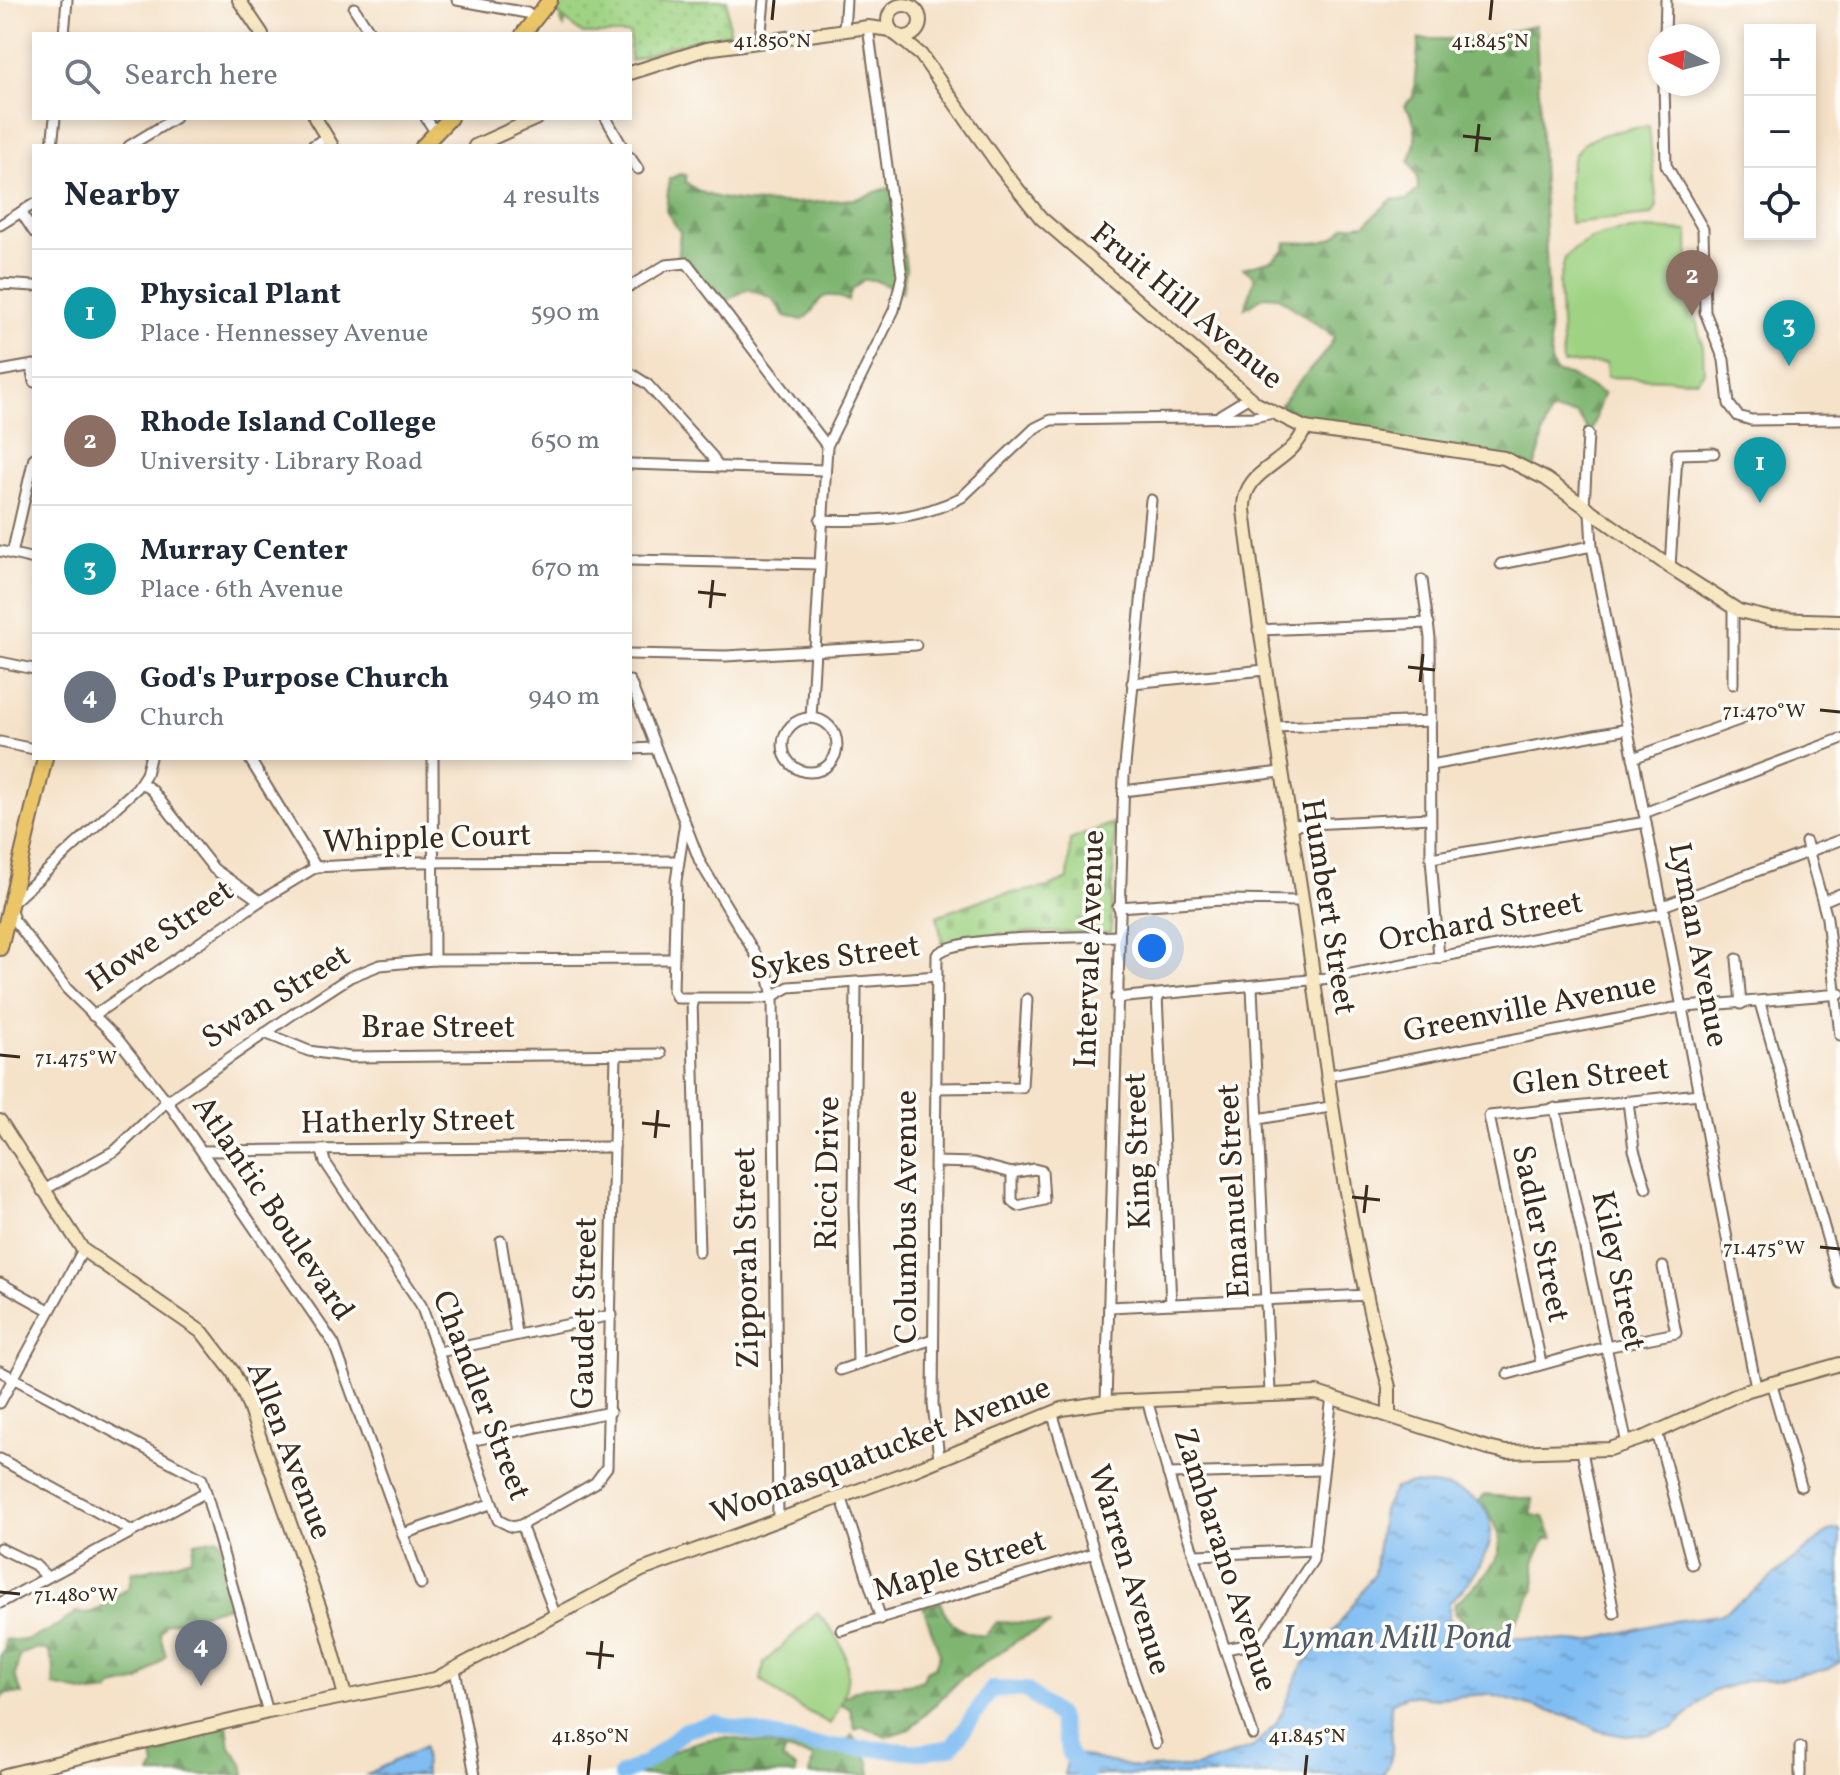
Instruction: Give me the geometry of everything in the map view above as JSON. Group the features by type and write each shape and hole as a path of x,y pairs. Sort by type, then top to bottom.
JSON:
{"main road":[{"path":"525,32 550,0"},
{"path":"425,144 448,120"},
{"path":"0,948 5,904 44,760"}],"street":[{"path":"64,32 67,0"},
{"path":"239,0 261,32"},
{"path":"457,0 527,13 535,19"},
{"path":"760,41 764,0"},
{"path":"844,31 846,0"},
{"name":"Fruit Hill Avenue","path":"918,0 921,55"},
{"path":"1665,24 1666,0"},
{"path":"632,72 677,56 868,27 895,18 913,7 919,24 907,37 895,18"},
{"path":"354,8 370,32"},
{"name":"Fruit Hill Avenue","path":"895,18 1000,167 1041,218 1248,398 1305,428 1504,458 1534,472 1733,607 1772,619 1840,621"},
{"path":"811,718 820,520 827,446 894,310 902,276 868,27"},
{"path":"1664,96 1666,165 1703,229 1705,312 1724,360 1729,404 1738,416 1764,420 1840,419"},
{"path":"52,144 55,120"},
{"path":"132,144 172,120"},
{"path":"316,120 330,142"},
{"path":"427,120 436,133"},
{"path":"479,144 533,120"},
{"path":"607,120 621,144"},
{"path":"632,160 638,169"},
{"path":"0,225 32,205"},
{"path":"21,212 32,229"},
{"path":"632,285 666,265 683,261 692,268 827,446"},
{"path":"0,284 32,286"},
{"path":"0,371 32,366"},
{"path":"632,374 647,384 712,456 718,467"},
{"path":"1220,415 1248,398"},
{"path":"820,520 911,516 948,504 962,497 1035,428 1051,420 1220,415 1254,417 1273,413"},
{"name":"Humbert Street","path":"1305,428 1293,451 1253,480 1244,501 1258,630 1302,901 1330,1107 1391,1397 1389,1415"},
{"name":"Lyman Avenue","path":"1588,434 1587,509 1592,546 1756,1387"},
{"path":"1670,567 1677,454 1714,453"},
{"path":"632,464 824,470"},
{"path":"12,554 32,467"},
{"name":"Intervale Avenue","path":"1106,1402 1123,791 1151,500"},
{"path":"1501,564 1592,546"},
{"path":"0,551 32,559"},
{"path":"632,560 819,564"},
{"path":"1422,580 1429,623 1431,858 1439,958"},
{"path":"1733,607 1733,684"},
{"path":"1258,630 1429,623"},
{"path":"632,654 726,656 916,645"},
{"path":"0,662 32,669"},
{"path":"1132,683 1265,670"},
{"path":"632,686 700,862 768,975 773,996"},
{"path":"1633,758 1739,720 1751,712"},
{"path":"811,718 830,727 837,746 828,765 809,772 790,763 783,744 792,725 811,718"},
{"path":"1274,727 1431,721"},
{"path":"1431,765 1628,729"},
{"path":"1431,858 1645,817 1840,739"},
{"path":"0,742 32,749"},
{"path":"632,749 656,748"},
{"path":"5,904 58,864 142,783 149,760"},
{"path":"254,760 316,867"},
{"path":"433,760 434,960"},
{"path":"1123,791 1281,772"},
{"path":"142,783 152,790 214,869 260,901"},
{"path":"1290,825 1430,818"},
{"path":"685,822 678,861 674,994 692,999 699,1252"},
{"name":"Orchard Street","path":"1116,998 1314,981 1439,958 1664,909 1807,847 1840,840"},
{"path":"1807,847 1823,901 1838,994 1840,1035"},
{"name":"Whipple Court","path":"260,901 316,867 342,863 678,861"},
{"path":"1823,901 1840,894"},
{"path":"1118,907 1223,900 1302,901"},
{"name":"Howe Street","path":"93,1016 260,901"},
{"name":"Atlantic Boulevard","path":"5,904 67,989 130,1053 167,1101 334,1344 421,1584"},
{"name":"Sykes Street","path":"692,999 773,996 789,987 937,976 937,955 945,948 1007,938 1117,936"},
{"name":"Swan Street","path":"42,1191 116,1150 167,1101 350,977 397,961 673,959"},
{"path":"1737,959 1741,1004"},
{"name":"Columbus Avenue","path":"937,976 933,1339 934,1426 939,1458"},
{"name":"Ricci Drive","path":"856,983 854,1222 858,1362"},
{"name":"Emanuel Street","path":"1252,987 1270,1393"},
{"name":"Greenville Avenue","path":"1326,1076 1683,1007 1760,1003 1838,994"},
{"name":"King Street","path":"1157,995 1171,1304"},
{"name":"Zipporah Street","path":"773,996 778,1520"},
{"path":"935,1088 1022,1087 1027,999"},
{"path":"1760,1003 1840,1283"},
{"name":"Brae Street","path":"265,1033 309,1051 350,1057 661,1054"},
{"name":"Gaudet Street","path":"521,1525 601,1479 609,1460 616,1054"},
{"name":"Glen Street","path":"1489,1116 1699,1094"},
{"path":"1628,1101 1634,1150 1646,1188"},
{"path":"1258,1119 1330,1107"},
{"name":"Kiley Street","path":"1555,1108 1627,1444"},
{"name":"Sadler Street","path":"1489,1116 1541,1363"},
{"name":"Allen Avenue","path":"0,1121 42,1191 83,1250 203,1333 233,1372 247,1401 325,1623 345,1696"},
{"name":"Hatherly Street","path":"202,1151 614,1147"},
{"name":"Chandler Street","path":"322,1151 325,1162 421,1305 490,1504 504,1524 521,1525 555,1614"},
{"path":"936,1162 974,1163 1012,1173 1042,1171 1044,1200 1032,1205 1015,1204 1012,1173"},
{"path":"501,1241 516,1333"},
{"path":"0,1403 83,1250"},
{"path":"1508,1374 1606,1347 1676,1333 1663,1267"},
{"path":"0,1283 49,1310"},
{"path":"1109,1307 1368,1295"},
{"path":"439,1352 516,1333 612,1315"},
{"path":"840,1370 933,1339"},
{"name":"Woonasquatucket Avenue","path":"5,1775 268,1712 435,1679 642,1570 841,1496 1052,1412 1106,1402 1270,1393 1332,1396 1506,1452 1582,1451 1627,1444 1756,1387 1840,1364"},
{"path":"0,1371 198,1476 204,1482 268,1712"},
{"path":"1771,1382 1801,1486"},
{"path":"1225,1649 1252,1644 1261,1638 1307,1569 1315,1550 1321,1470 1332,1396"},
{"name":"Zambarano Avenue","path":"1147,1400 1253,1735"},
{"path":"470,1441 610,1412"},
{"name":"Warren Avenue","path":"1052,1412 1156,1743"},
{"path":"1657,1432 1692,1564"},
{"path":"1582,1451 1614,1613"},
{"path":"0,1459 132,1531"},
{"path":"1168,1474 1321,1470"},
{"path":"0,1603 206,1492"},
{"path":"841,1496 881,1619"},
{"path":"403,1534 490,1504"},
{"path":"0,1548 35,1565 47,1577"},
{"path":"1196,1555 1315,1550"},
{"name":"Maple Street","path":"841,1630 1094,1553"},
{"path":"455,1670 475,1775"},
{"path":"1800,1747 1800,1775"}],"green space":[{"path":"561,0 727,0 729,33 671,46 632,60 632,32 580,32 565,20 564,27 560,21 563,18 553,10"},
{"path":"1536,25 1551,364 1557,373 1569,375 1604,394 1590,433 1577,414 1551,412 1533,469 1509,460 1328,432 1277,412 1334,337 1278,297 1265,296 1245,308 1255,277 1243,268 1272,260 1285,249 1286,242 1326,241 1345,226 1365,224 1392,199 1407,200 1418,189 1417,176 1409,161 1414,147 1415,126 1404,106 1413,97 1419,39 1482,39"},
{"path":"1649,126 1657,207 1652,215 1570,223 1569,176 1578,149 1603,135"},
{"path":"686,175 686,182 700,192 741,202 854,199 895,187 906,269 902,292 874,280 863,280 851,291 848,301 824,297 803,320 785,316 772,298 747,289 723,303 692,266 677,262 680,232 666,211 669,179"},
{"path":"1647,229 1688,231 1689,294 1703,347 1704,372 1697,380 1607,377 1606,363 1563,364 1559,283 1565,258 1582,243 1603,235"},
{"path":"1115,822 1111,933 1031,932 943,945 937,916 989,897 1049,887 1068,879 1070,840"},
{"path":"1485,1495 1533,1499 1531,1515 1544,1517 1553,1538 1546,1538 1534,1562 1535,1590 1506,1636 1470,1627 1454,1613 1455,1603 1480,1581 1497,1557 1500,1545 1498,1531 1477,1503"},
{"path":"219,1538 238,1603 166,1624 160,1634 166,1656 140,1681 113,1687 109,1692 92,1694 53,1686 54,1667 48,1651 37,1648 20,1655 15,1676 22,1694 5,1694 0,1701 0,1656 5,1649 5,1640 29,1639 76,1612 98,1609 129,1588 132,1571 191,1558 195,1542"},
{"path":"940,1602 957,1627 977,1635 985,1636 997,1622 1051,1624 1018,1640 962,1678 910,1729 886,1737 863,1726 855,1729 850,1709 838,1702 871,1686 911,1684 923,1680 926,1671 935,1667 940,1654 923,1607"},
{"path":"817,1613 838,1639 847,1666 844,1694 830,1724 781,1697 761,1680 764,1663"},
{"path":"227,1725 230,1747 243,1764 245,1775 151,1775 155,1767 151,1742"},
{"path":"852,1735 869,1761 871,1775 810,1775 813,1757 786,1751 782,1759 796,1768 796,1774 638,1775 677,1750 710,1739 736,1739 811,1750 842,1745"}],"water":[{"name":"Lyman Mill Pond","path":"1409,1484 1441,1486 1466,1494 1482,1505 1490,1520 1490,1538 1484,1559 1449,1603 1449,1617 1456,1630 1468,1635 1584,1642 1665,1622 1719,1615 1747,1597 1829,1531 1840,1529 1840,1662 1828,1669 1774,1680 1748,1680 1712,1692 1673,1728 1625,1736 1600,1731 1579,1720 1488,1694 1436,1698 1408,1695 1392,1702 1391,1757 1382,1775 1064,1775 1069,1753 1137,1768 1196,1767 1253,1747 1276,1724 1302,1666 1337,1627 1374,1574 1383,1510 1395,1488"},
{"path":"424,1747 425,1775 365,1775"}],"waterway":[{"path":"621,1775 648,1761 685,1730 715,1723 811,1745 923,1752 952,1747 992,1689 1026,1690 1059,1717 1069,1753 1086,1775"}],"place":[{"name":"Rhode Island College","path":"1692,316"},
{"name":"Murray Center","path":"1789,366"},
{"name":"Physical Plant","path":"1760,503"},
{"name":"God's Purpose Church","path":"201,1686"}]}
